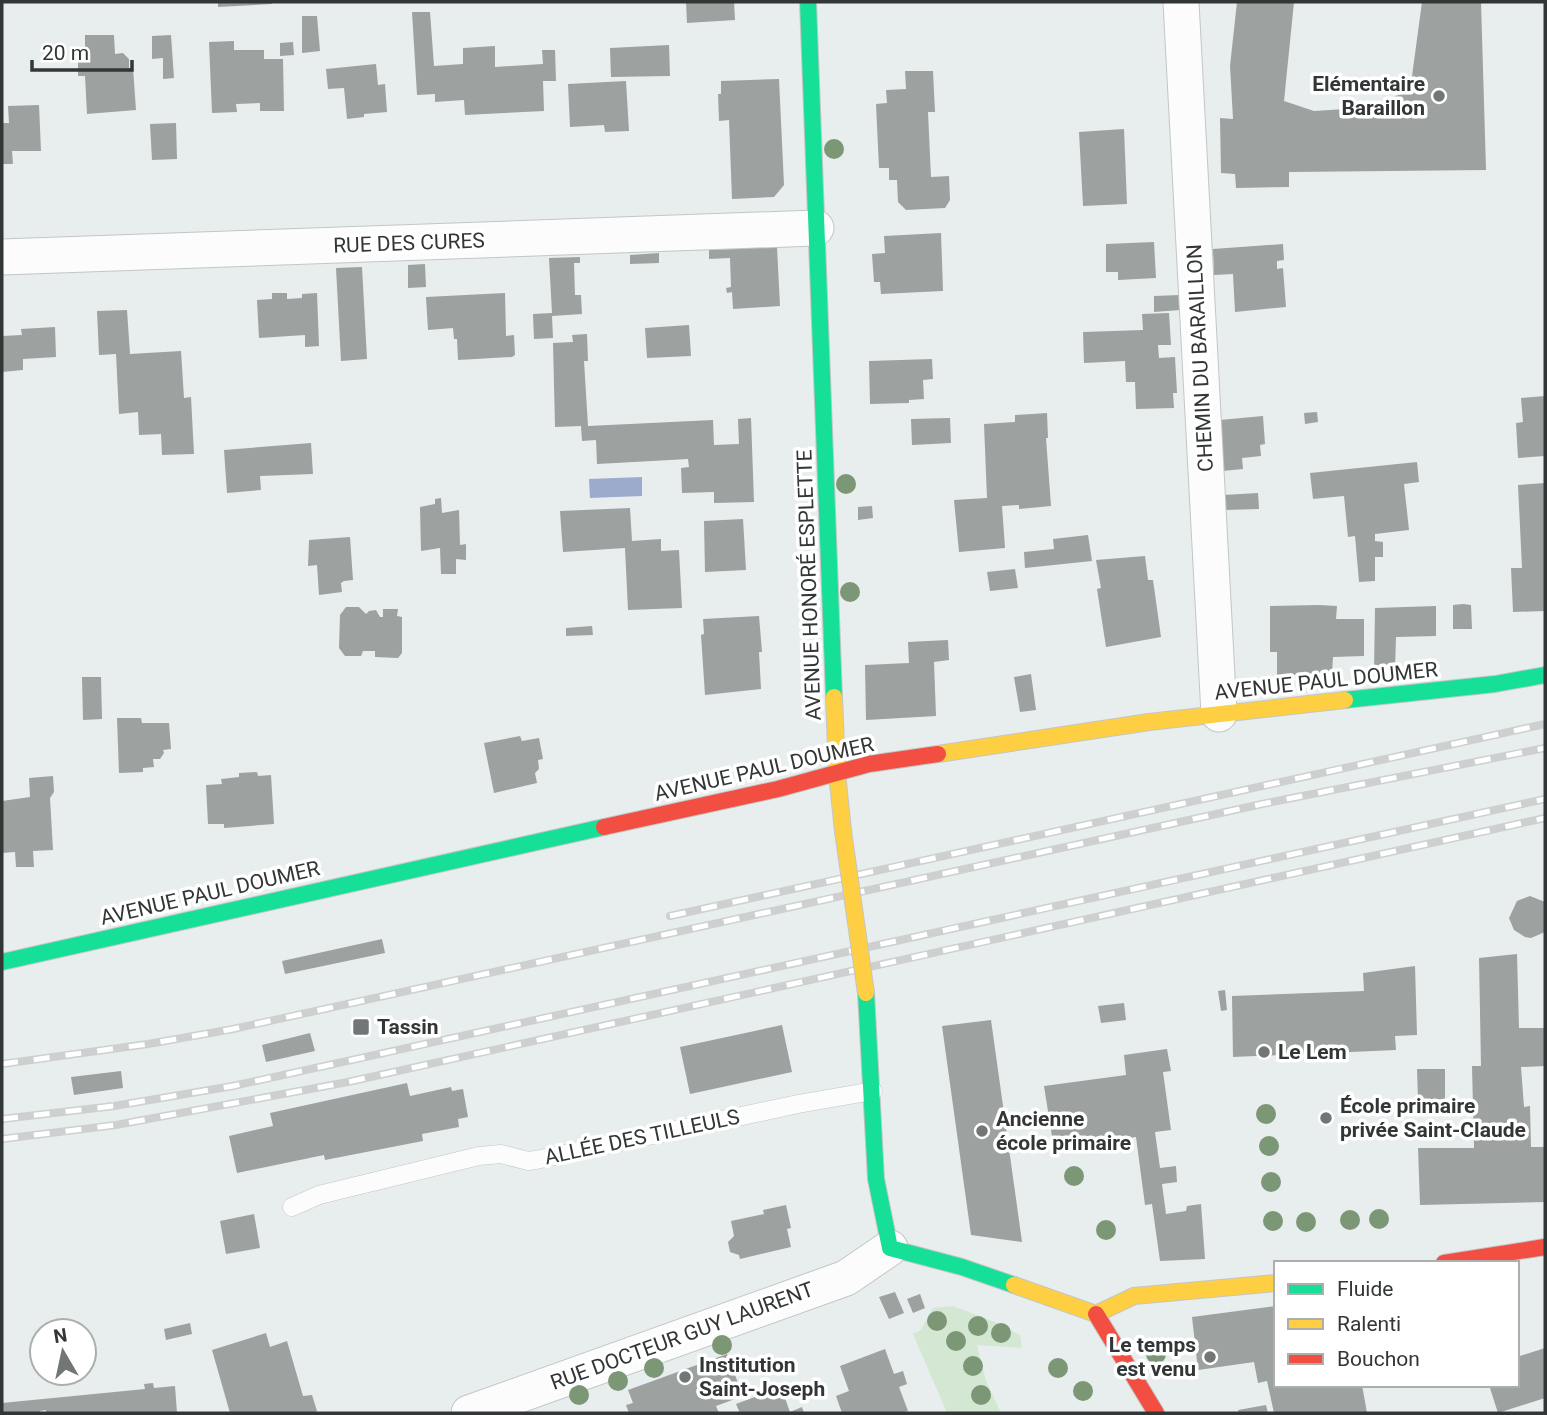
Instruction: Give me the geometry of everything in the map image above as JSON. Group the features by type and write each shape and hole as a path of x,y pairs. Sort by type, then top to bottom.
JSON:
{"street":[{"name":"AVENUE HONORÉ ESPLETTE","path":"808,2 837,772 866,993 876,1179 890,1248"},
{"name":"CHEMIN DU BARAILLON","path":"1181,2 1219,714"},
{"name":"RUE DES CURES","path":"2,257 816,228"},
{"name":"AVENUE PAUL DOUMER","path":"2,962 778,789 882,762 1219,714 1495,684 1545,675"},
{"path":"1457,1261 1545,1247"},
{"path":"890,1248 962,1267 1096,1314 1156,1413"},
{"name":"RUE DOCTEUR GUY LAURENT","path":"468,1413 846,1278 890,1248"},
{"path":"1096,1314 1134,1296 1274,1283"}],"lane":[{"name":"ALLÉE DES TILLEULS","path":"292,1207 319,1195 479,1156 501,1154 528,1161 536,1160 799,1104 873,1091"}],"green space":[{"path":"953,1306 1020,1335 1022,1348 977,1345 986,1381 1001,1413 947,1413 913,1334 921,1330 933,1308"}],"water":[{"path":"642,477 642,496 590,498 589,479"}],"building":[{"path":"218,2 272,2 272,4 218,7"},
{"path":"686,2 734,2 735,20 687,23"},
{"name":"Elémentaire Baraillon","path":"1237,2 1294,2 1284,101 1314,111 1361,108 1410,91 1422,2 1481,2 1486,170 1289,172 1289,187 1236,188 1235,174 1221,173 1220,118 1233,119 1230,66"},
{"path":"412,12 430,12 434,66 463,64 463,48 495,46 495,67 543,64 542,50 555,50 556,81 543,81 544,111 465,115 464,100 435,102 435,94 417,95"},
{"path":"302,16 317,16 320,51 302,53"},
{"path":"85,35 114,35 115,54 123,53 129,59 129,68 133,68 136,110 87,114 85,76 78,76 78,55 85,55"},
{"path":"171,35 174,78 163,79 163,58 152,59 152,36"},
{"path":"234,41 234,50 264,50 264,59 283,59 284,111 260,111 260,103 236,104 237,112 212,113 209,42"},
{"path":"293,42 294,55 280,56 280,43"},
{"path":"669,45 670,76 611,77 610,48"},
{"path":"376,64 378,85 385,84 387,112 347,119 344,88 328,89 326,69"},
{"path":"905,71 933,71 935,112 928,112 931,177 949,176 950,200 945,208 906,210 898,202 897,180 889,180 889,168 879,168 876,104 887,103 886,90 906,89"},
{"path":"779,79 784,185 774,197 732,199 729,120 719,121 718,94 721,94 721,81"},
{"path":"626,81 629,131 605,132 604,125 570,127 568,84"},
{"path":"39,105 41,151 12,151 13,164 2,164 2,123 9,123 8,106"},
{"path":"176,123 177,159 152,160 150,124"},
{"path":"1124,129 1127,204 1083,206 1079,132"},
{"path":"941,233 943,291 881,294 880,282 874,282 872,254 885,253 884,236"},
{"path":"1154,242 1156,278 1118,280 1118,272 1106,272 1106,244"},
{"path":"1283,244 1284,260 1277,261 1277,269 1283,268 1286,307 1235,312 1233,274 1214,275 1213,249"},
{"path":"777,247 780,306 733,309 732,292 727,293 726,288 731,287 730,258 709,259 709,250"},
{"path":"659,253 659,263 630,264 630,255"},
{"path":"580,257 580,263 574,263 575,295 581,295 582,314 552,316 553,338 534,339 533,314 552,313 549,258"},
{"path":"425,264 426,287 408,288 408,265"},
{"path":"362,267 367,359 341,361 336,268"},
{"path":"272,293 287,293 287,299 317,293 319,346 305,347 305,335 259,338 257,300 272,299"},
{"path":"505,293 506,336 514,335 515,355 512,357 458,360 457,339 454,339 453,328 428,330 426,297"},
{"path":"1180,295 1180,310 1154,312 1154,296"},
{"path":"127,310 130,354 181,351 184,398 191,397 194,454 162,455 161,434 139,435 138,412 119,414 116,354 99,355 97,311"},
{"path":"1169,313 1171,345 1158,345 1159,358 1175,357 1177,393 1173,393 1174,408 1136,409 1135,382 1126,382 1125,361 1084,363 1083,332 1143,330 1142,314"},
{"path":"689,325 691,356 647,358 645,328"},
{"path":"55,327 56,357 23,359 23,370 2,372 2,336 22,335 21,329"},
{"path":"587,334 588,361 584,361 588,426 713,420 714,445 739,444 738,419 751,418 754,502 714,503 714,492 682,493 681,468 689,467 688,459 597,464 596,440 582,441 581,426 555,427 553,343 573,342 572,335"},
{"path":"932,359 933,379 923,380 924,399 909,400 909,403 870,404 869,361"},
{"path":"1545,396 1545,456 1518,458 1516,423 1523,422 1521,398"},
{"path":"1317,412 1318,422 1305,424 1304,413"},
{"path":"1047,413 1051,506 1019,509 1019,505 1002,506 1005,548 959,552 954,500 987,498 984,424 1015,422 1015,415"},
{"path":"1263,416 1265,444 1260,445 1261,456 1242,458 1243,469 1222,471 1220,420"},
{"path":"950,418 951,443 912,445 911,419"},
{"path":"311,443 313,474 260,476 261,490 227,493 224,450"},
{"path":"1417,462 1419,482 1404,484 1409,530 1375,534 1375,541 1383,542 1383,557 1375,557 1375,581 1359,582 1355,536 1348,537 1344,496 1313,499 1310,473"},
{"path":"1545,483 1545,611 1513,612 1511,568 1522,568 1518,485"},
{"path":"1258,493 1259,509 1224,510 1223,495"},
{"path":"441,498 442,513 459,510 460,545 466,544 466,560 456,559 456,574 441,574 440,548 421,551 420,507 435,504 435,499"},
{"path":"872,506 873,518 858,520 858,507"},
{"path":"630,508 632,541 661,539 661,551 679,550 682,608 628,610 625,548 563,552 560,511"},
{"path":"743,519 746,570 705,572 704,521"},
{"path":"1088,535 1092,561 1025,568 1024,552 1054,549 1053,539"},
{"path":"350,537 353,580 341,583 342,592 319,595 317,565 308,566 309,540"},
{"path":"1145,556 1148,580 1153,580 1161,637 1106,647 1097,589 1101,588 1096,560"},
{"path":"1015,569 1018,588 990,591 987,572"},
{"path":"1453,605 1471,605 1472,629 1453,629"},
{"path":"1270,606 1337,606 1336,619 1364,619 1364,656 1333,657 1332,673 1277,676 1277,652 1270,652"},
{"path":"1436,606 1436,636 1396,637 1395,668 1374,671 1375,608"},
{"path":"346,607 359,607 366,614 376,610 380,617 383,617 383,609 398,609 397,616 402,617 402,653 398,658 375,657 375,651 363,651 361,656 345,656 339,648 340,615"},
{"path":"759,616 761,689 705,695 701,635 704,634 703,619"},
{"path":"592,626 593,635 566,636 566,628"},
{"path":"948,640 949,660 934,662 936,716 866,720 865,665 909,663 908,642"},
{"path":"1031,674 1036,710 1020,712 1014,677"},
{"path":"82,677 101,677 102,719 83,720"},
{"path":"117,718 141,718 142,723 169,723 171,749 163,750 160,759 153,759 154,767 143,768 143,772 119,773"},
{"path":"520,736 522,741 539,738 543,759 538,760 539,769 535,773 537,783 494,793 484,743"},
{"path":"257,772 258,776 271,775 274,824 224,828 224,824 208,824 206,785 222,784 221,779 239,777 239,773"},
{"path":"53,776 54,792 50,798 53,850 33,851 34,867 16,867 15,852 2,853 2,801 30,797 29,778"},
{"path":"1530,896 1545,902 1545,932 1531,938 1514,930 1509,918 1517,901"},
{"path":"382,939 385,953 285,974 282,961"},
{"path":"1517,954 1519,1028 1545,1028 1545,1066 1521,1067 1524,1107 1530,1106 1531,1147 1545,1147 1545,1202 1420,1205 1418,1148 1474,1148 1472,1066 1481,1066 1479,958"},
{"path":"1415,966 1417,1035 1395,1036 1396,1050 1233,1057 1232,996 1364,991 1363,973"},
{"path":"1225,990 1227,1010 1221,1011 1218,991"},
{"path":"1124,1003 1126,1020 1101,1023 1098,1006"},
{"name":"Ancienne école primaire","path":"991,1020 1022,1242 971,1235 942,1026"},
{"path":"782,1025 792,1072 690,1094 680,1047"},
{"path":"310,1033 315,1051 266,1062 262,1045"},
{"path":"1167,1049 1171,1071 1163,1072 1171,1130 1155,1132 1160,1168 1176,1166 1177,1182 1162,1184 1166,1214 1186,1211 1187,1206 1201,1204 1205,1259 1160,1261 1152,1204 1145,1205 1136,1137 1054,1149 1044,1086 1126,1075 1124,1055"},
{"path":"1417,1069 1445,1069 1445,1099 1418,1100"},
{"path":"121,1071 123,1088 74,1095 71,1077"},
{"name":"Tassin","path":"407,1083 410,1096 451,1087 452,1091 463,1089 468,1117 458,1119 459,1127 422,1134 423,1141 325,1160 324,1155 237,1173 229,1136 273,1126 270,1113"},
{"path":"786,1205 791,1228 787,1229 791,1247 740,1259 739,1255 730,1252 728,1242 734,1236 731,1221 764,1214 763,1210"},
{"path":"254,1214 260,1248 226,1254 220,1221"},
{"path":"895,1292 904,1313 889,1319 879,1297"},
{"path":"920,1294 925,1308 913,1313 907,1299"},
{"path":"1274,1306 1274,1387 1362,1387 1367,1413 1274,1413 1267,1381 1258,1383 1254,1362 1198,1370 1192,1317"},
{"path":"190,1323 192,1334 166,1340 164,1329"},
{"path":"266,1333 270,1347 287,1341 303,1396 312,1395 317,1411 315,1413 230,1413 212,1350"},
{"path":"1545,1348 1545,1398 1498,1413 1490,1387 1519,1387 1519,1356"},
{"path":"885,1349 894,1374 903,1371 907,1384 899,1387 908,1411 842,1413 836,1396 849,1391 840,1366"},
{"name":"Institution Saint-Joseph","path":"727,1354 743,1396 716,1406 719,1413 629,1413 626,1405 633,1403 628,1390"},
{"path":"153,1383 154,1388 175,1386 177,1413 46,1413 46,1410 40,1413 2,1413 2,1403 145,1389 144,1384"},
{"path":"781,1387 790,1412 802,1407 804,1413 740,1413 736,1404"},
{"path":"1266,1405 1268,1413 1239,1413 1238,1410"}],"railway":[{"path":"670,916 1545,724"},
{"path":"2,1064 233,1029 1262,804 1545,748"},
{"path":"2,1119 114,1106 233,1086 1545,799"},
{"path":"2,1139 116,1125 348,1082 1545,818"}],"traffic: fast":[{"path":"808,2 834,697"},
{"path":"1345,700 1495,684 1545,675"},
{"path":"2,962 604,827"},
{"path":"866,993 876,1179 890,1248 962,1267 1014,1285"}],"traffic: slow":[{"path":"834,697 843,831"},
{"path":"938,754 1149,722 1345,700"},
{"path":"843,831 866,993"},
{"path":"1014,1285 1096,1314 1134,1296 1274,1283"}],"traffic: jam":[{"path":"604,827 778,789 869,764 938,754"},
{"path":"1457,1261 1545,1247"},
{"path":"1096,1314 1156,1413"}],"place":[{"name":"Elémentaire Baraillon","path":"1439,96"},
{"name":"Tassin","path":"361,1027"},
{"name":"Le Lem","path":"1264,1052"},
{"name":"École primaire privée Saint-Claude","path":"1326,1118"},
{"name":"Ancienne école primaire","path":"982,1131"},
{"name":"Le temps est venu","path":"1210,1357"},
{"name":"Institution Saint-Joseph","path":"685,1377"}]}
